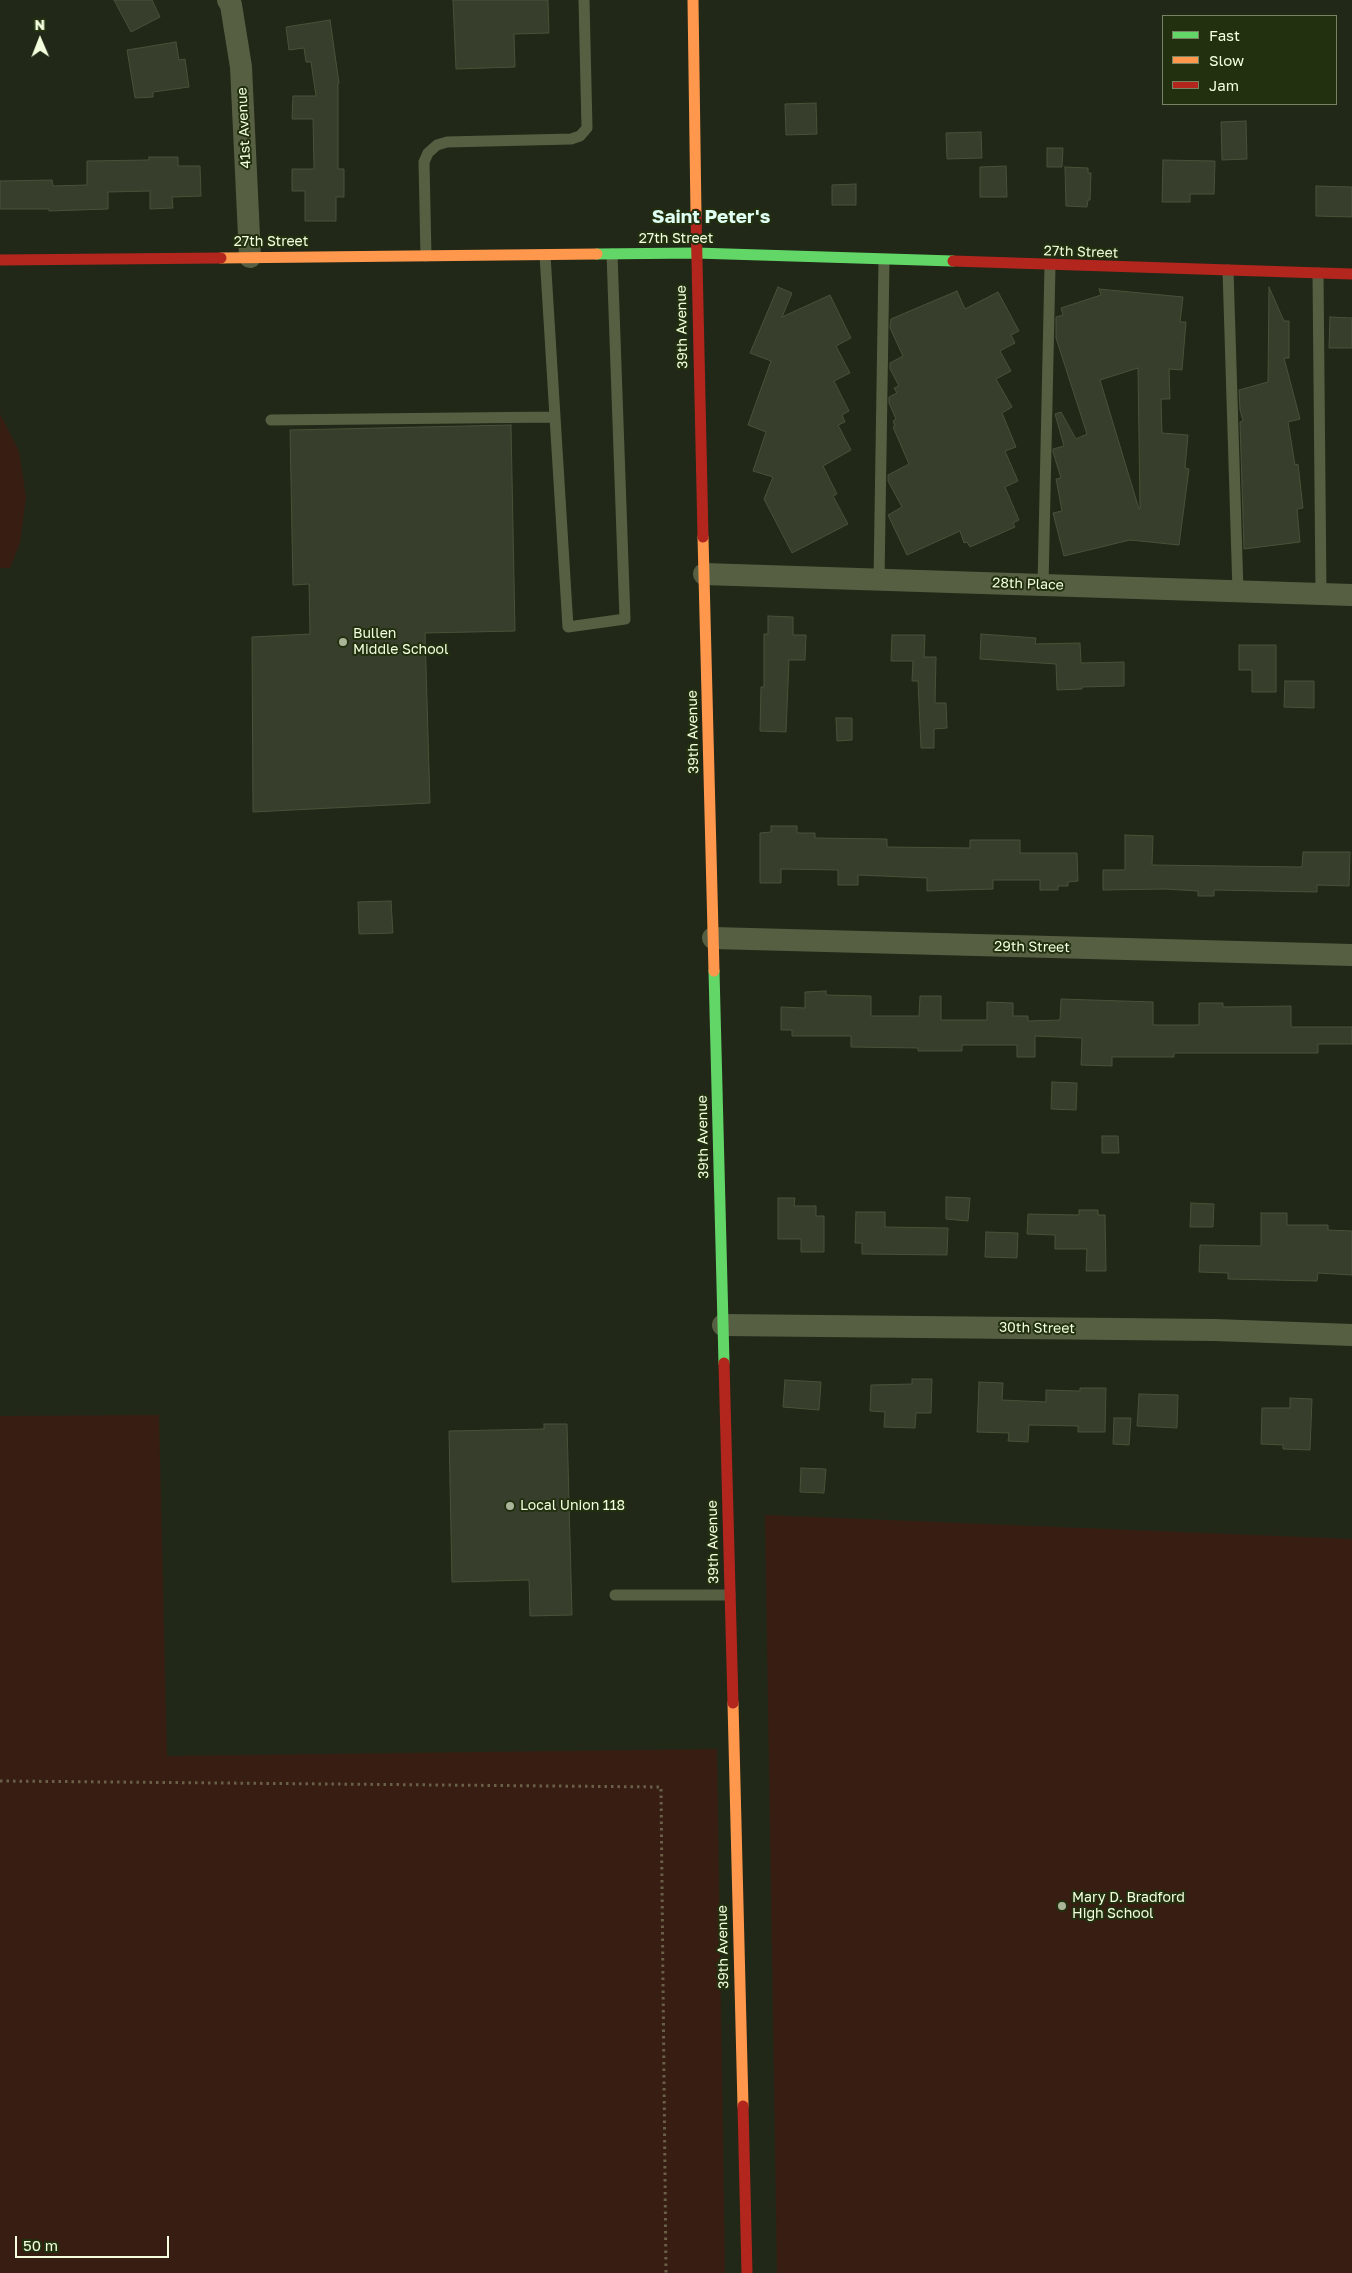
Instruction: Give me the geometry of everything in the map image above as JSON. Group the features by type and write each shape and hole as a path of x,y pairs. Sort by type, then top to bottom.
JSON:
{"street":[{"name":"41st Avenue","path":"228,0 231,5 241,67 250,257"},
{"name":"39th Avenue","path":"693,0 696,253 747,2273"},
{"name":"27th Street","path":"0,260 696,253 1050,266 1352,274"},
{"name":"28th Place","path":"704,574 1352,595"},
{"name":"29th Street","path":"713,938 1352,955"},
{"name":"30th Street","path":"723,1325 1215,1330 1352,1335"}],"lane":[{"path":"426,256 424,162 428,154 437,145 447,142 571,139 580,136 587,128 584,0"},
{"path":"545,255 568,628 625,619 612,254"},
{"path":"879,580 884,260"},
{"path":"1043,585 1050,266"},
{"path":"1228,270 1238,591"},
{"path":"1318,273 1321,594"},
{"path":"271,420 555,417"},
{"path":"615,1595 730,1595"}],"path":[{"path":"0,1780 661,1787 666,2273"}],"shaded area":[{"path":"0,414 19,451 26,497 20,543 10,568 0,568"},
{"path":"159,1415 167,1756 717,1749 725,2273 0,2273 0,1416"},
{"name":"Mary D. Bradford High School","path":"765,1515 1352,1539 1352,2273 777,2273"}],"building":[{"path":"114,0 152,0 160,17 131,32"},
{"path":"453,0 548,0 549,33 514,34 515,67 456,69"},
{"path":"330,20 339,83 338,169 344,169 344,197 336,197 336,221 305,221 305,191 292,191 292,169 314,169 313,119 292,119 293,96 316,96 311,62 306,62 304,48 289,50 286,27"},
{"path":"176,42 179,60 185,59 189,87 153,92 153,97 135,98 127,50"},
{"path":"816,103 817,134 786,135 785,104"},
{"path":"1246,121 1247,159 1222,160 1221,122"},
{"path":"981,132 982,158 947,159 946,133"},
{"path":"1047,148 1063,148 1062,167 1047,167"},
{"path":"149,157 178,157 178,166 200,166 201,196 172,197 173,208 150,209 150,191 108,192 108,209 49,211 49,209 0,209 0,181 52,180 53,186 87,185 87,161 149,160"},
{"path":"1163,160 1215,161 1214,194 1190,194 1190,202 1162,202"},
{"path":"1006,166 1007,197 980,197 980,167"},
{"path":"1065,167 1088,168 1088,173 1091,173 1090,200 1088,200 1087,207 1066,206"},
{"path":"856,184 856,205 832,205 832,185"},
{"path":"1316,186 1352,187 1352,217 1316,216"},
{"path":"778,287 792,293 782,317 830,295 851,338 836,346 850,373 834,381 849,411 842,415 845,422 838,425 851,450 823,466 837,494 833,496 848,524 792,553 764,499 773,477 753,471 766,432 748,425 771,361 750,353"},
{"path":"1269,287 1284,321 1289,321 1289,358 1284,358 1300,419 1288,422 1295,465 1298,464 1303,508 1297,509 1300,542 1244,549 1240,422 1243,421 1240,410 1239,390 1268,382"},
{"path":"1099,289 1183,297 1180,322 1186,322 1182,370 1169,369 1170,399 1161,399 1162,433 1188,435 1185,468 1189,469 1179,545 1130,540 1064,556 1053,513 1062,511 1056,479 1061,478 1053,449 1064,446 1055,414 1061,412 1076,439 1087,434 1056,338 1056,317 1063,315 1061,308 1101,295","holes":["1138,368 1140,508 1100,380"]},
{"path":"957,291 965,309 998,292 1019,331 1011,335 1015,343 1000,351 1011,371 996,379 1012,407 1002,413 1016,447 1005,451 1018,481 1005,487 1019,520 1013,523 1015,527 970,547 967,542 964,543 960,531 907,555 888,515 902,507 888,481 888,475 909,464 893,427 895,426 893,421 896,419 889,403 889,397 897,393 894,388 899,386 890,369 890,363 903,356 890,328 891,319"},
{"path":"1330,317 1352,318 1352,348 1329,348"},
{"path":"511,425 515,631 425,633 430,803 253,812 252,637 310,634 309,584 293,585 290,430"},
{"path":"768,616 793,617 793,635 806,635 805,660 789,660 786,732 760,731 761,687 764,687 764,634 768,634"},
{"path":"981,634 1036,638 1035,644 1080,643 1081,663 1124,662 1124,686 1082,687 1082,689 1057,690 1056,664 980,659"},
{"path":"892,635 925,635 924,657 936,657 935,703 946,703 947,728 934,729 934,748 921,748 918,681 912,681 913,661 891,661"},
{"path":"1239,645 1276,645 1276,692 1252,692 1252,670 1239,670"},
{"path":"1285,681 1314,681 1314,708 1284,707"},
{"path":"836,718 852,718 852,740 837,741"},
{"path":"771,826 797,826 797,833 815,833 815,838 887,839 887,847 970,848 970,840 1020,840 1020,853 1077,853 1078,881 1068,882 1068,886 1058,886 1058,890 1040,890 1040,880 993,880 993,889 927,891 927,878 858,875 858,885 838,885 838,870 781,869 781,883 760,883 760,833 771,832"},
{"path":"1125,835 1153,836 1152,865 1302,867 1303,852 1350,852 1349,886 1317,885 1317,892 1214,890 1214,896 1198,896 1198,891 1165,889 1103,890 1103,870 1125,870"},
{"path":"391,901 393,933 359,934 358,902"},
{"path":"826,991 826,995 871,996 871,1016 919,1016 920,996 941,996 941,1020 987,1020 987,1002 1013,1003 1013,1016 1028,1016 1028,1021 1060,1020 1061,999 1153,1002 1153,1025 1199,1025 1199,1003 1223,1003 1223,1007 1291,1006 1291,1027 1352,1027 1352,1044 1318,1044 1318,1053 1174,1053 1174,1057 1112,1057 1112,1066 1081,1065 1082,1038 1035,1036 1035,1057 1017,1057 1017,1045 962,1045 962,1051 918,1051 918,1048 851,1047 851,1036 792,1036 792,1030 781,1030 781,1007 805,1008 805,992"},
{"path":"1052,1082 1077,1083 1076,1110 1051,1109"},
{"path":"1102,1136 1118,1136 1119,1153 1102,1153"},
{"path":"946,1197 970,1198 968,1221 946,1219"},
{"path":"778,1198 795,1198 794,1206 816,1206 816,1216 824,1216 824,1252 801,1252 801,1239 778,1239"},
{"path":"1191,1203 1214,1204 1213,1227 1190,1227"},
{"path":"1079,1210 1098,1210 1098,1215 1105,1215 1106,1271 1086,1271 1087,1249 1055,1249 1055,1235 1027,1234 1028,1214 1079,1215"},
{"path":"856,1212 885,1212 885,1227 948,1228 947,1255 862,1254 862,1243 855,1243"},
{"path":"1261,1213 1287,1213 1287,1225 1328,1225 1328,1230 1352,1231 1352,1275 1318,1273 1317,1281 1228,1279 1228,1273 1199,1272 1200,1245 1261,1246"},
{"path":"986,1232 1018,1233 1017,1258 985,1257"},
{"path":"912,1379 932,1379 931,1413 916,1413 915,1428 884,1427 885,1412 870,1411 871,1385 912,1384"},
{"path":"785,1380 821,1382 819,1410 783,1407"},
{"path":"979,1382 1003,1383 1002,1400 1046,1402 1046,1390 1080,1391 1080,1388 1106,1388 1105,1432 1078,1432 1078,1426 1029,1425 1028,1442 1008,1441 1009,1433 977,1432"},
{"path":"1139,1394 1178,1395 1177,1428 1137,1426"},
{"path":"1290,1398 1312,1399 1310,1450 1283,1449 1283,1445 1261,1444 1262,1408 1290,1408"},
{"path":"1114,1418 1131,1418 1129,1445 1113,1444"},
{"name":"Local Union 118","path":"544,1424 567,1424 572,1615 530,1616 529,1580 452,1582 449,1431 544,1429"},
{"path":"801,1468 826,1469 824,1493 800,1492"}],"traffic: fast":[{"path":"597,254 696,253 953,261"},
{"path":"714,971 724,1363"}],"traffic: slow":[{"path":"693,0 696,214"},
{"path":"221,258 597,254"},
{"path":"703,537 714,971"},
{"path":"733,1703 743,2106"}],"traffic: jam":[{"path":"696,214 703,537"},
{"path":"0,260 221,258"},
{"path":"953,261 1352,274"},
{"path":"724,1363 733,1703"},
{"path":"743,2106 747,2273"}],"place":[{"name":"Bullen Middle School","path":"343,642"},
{"name":"Local Union 118","path":"510,1506"},
{"name":"Mary D. Bradford High School","path":"1062,1906"}],"district":[{"name":"Saint Peter's","path":"711,217"}]}
